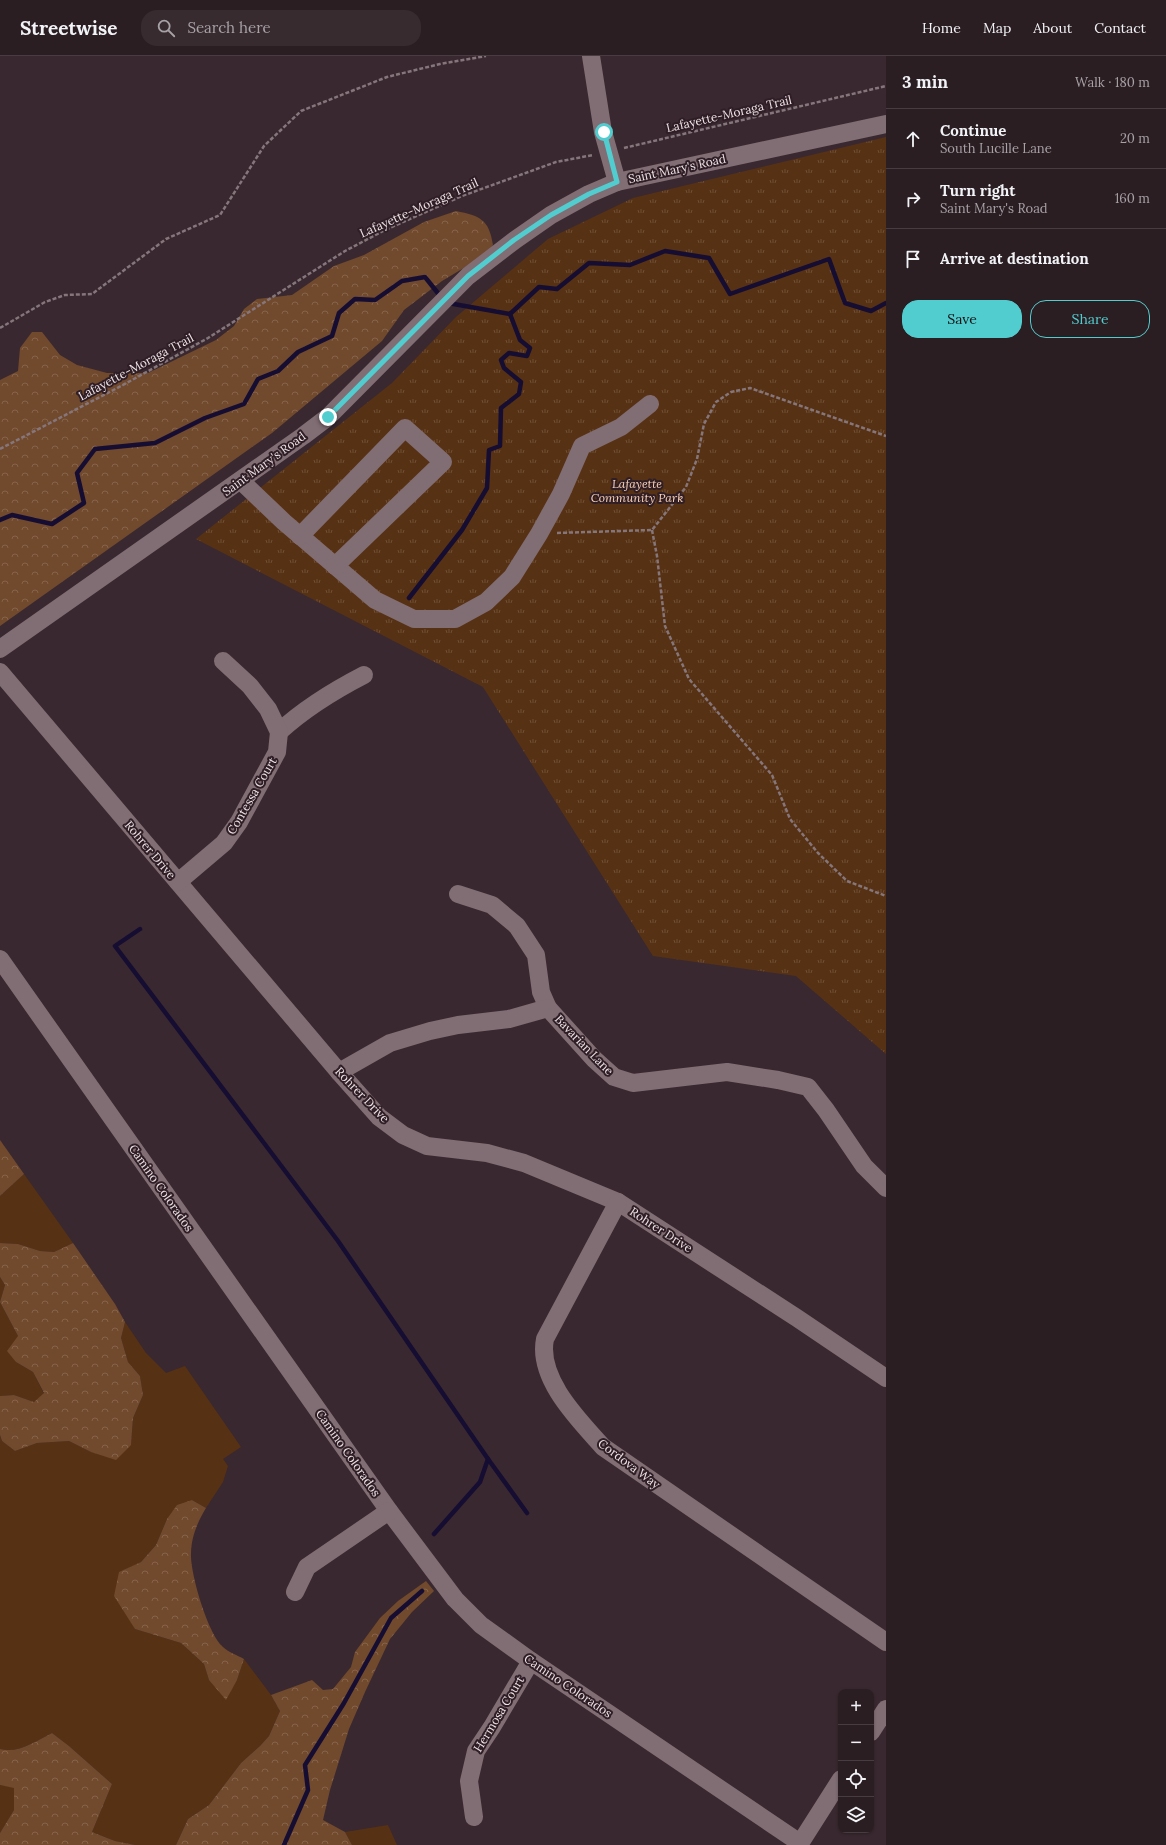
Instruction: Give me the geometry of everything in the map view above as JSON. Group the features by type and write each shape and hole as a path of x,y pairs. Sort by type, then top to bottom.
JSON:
{"street":[{"path":"591,56 604,132 617,182"},
{"name":"Saint Mary's Road","path":"0,649 304,436 328,417 468,276 514,240 551,215 589,194 617,182 886,124"},
{"path":"241,481 300,536 375,600 414,619 455,619 486,602 512,577 539,534 561,494 582,446 621,427 650,404"},
{"path":"300,536 404,428 443,462 335,566"},
{"name":"Contessa Court","path":"178,882 224,843 239,822 278,752 279,732 268,709 250,686 223,661"},
{"name":"Rohrer Drive","path":"0,672 339,1072 379,1117 403,1135 427,1146 487,1153 524,1163 618,1202 797,1318 886,1378"},
{"path":"279,732 301,712 314,703 364,675"},
{"path":"458,894 492,905 517,926 536,954 541,992 548,1008"},
{"name":"Camino Colorados","path":"0,959 388,1511 455,1599 481,1625 531,1661 800,1844"},
{"name":"Bavarian Lane","path":"339,1072 390,1043 403,1039 437,1029 509,1018 548,1008 594,1058 614,1077 633,1083 727,1072 778,1080 808,1087 826,1110 864,1166 886,1188"},
{"name":"Cordova Way","path":"618,1202 545,1339 543,1349 545,1362 554,1383 569,1408 603,1447 886,1642"},
{"path":"294,1592 307,1567 388,1511"},
{"name":"Hermosa Court","path":"474,1816 469,1782 476,1751 531,1661"},
{"path":"874,1727 886,1709"},
{"path":"800,1844 838,1784"}],"path":[{"path":"0,328 45,302 65,295 92,294 166,239 220,215 264,146 301,111 387,77 440,64 486,56"},
{"name":"Lafayette-Moraga Trail","path":"0,449 123,385 208,338 345,251 385,230 462,196 556,162 610,151 886,86"},
{"path":"886,436 750,388 731,392 716,402 704,424 697,459 686,487 652,530 657,556 665,626 689,679 772,775 790,819 818,853 847,881 886,896"},
{"path":"539,534 652,530"}],"green space":[{"name":"Lafayette Community Park","path":"886,137 886,1054 796,976 653,956 483,687 196,539 392,383 456,317 548,239 633,198"},
{"path":"456,211 477,217 486,224 489,229 493,245 487,254 442,281 404,310 382,341 272,433 0,626 0,380 18,371 20,348 32,332 42,332 60,355 77,365 107,373 148,373 216,340 234,326 244,309 257,299 292,295 334,266 364,255 424,222"},
{"path":"0,1140 24,1174 0,1196"},
{"path":"24,1174 73,1243 54,1252 40,1251 18,1244 0,1243 0,1196"},
{"path":"0,1243 18,1244 40,1251 54,1252 73,1243 115,1304 125,1322 121,1338 128,1362 140,1376 143,1395 133,1418 131,1445 116,1460 91,1452 69,1441 37,1443 15,1451 2,1441 0,1435 0,1396 14,1395 34,1402 44,1393 33,1372 16,1362 7,1351 18,1336 0,1302 5,1285 0,1277"},
{"path":"0,1277 5,1285 0,1302"},
{"path":"0,1302 18,1336 16,1362 33,1372 44,1394 34,1402 14,1395 0,1396"},
{"path":"125,1322 146,1353 166,1373 185,1366 241,1447 223,1459 228,1466 223,1482 206,1508 192,1500 167,1519 156,1545 141,1562 119,1573 135,1629 181,1643 204,1664 209,1680 237,1680 244,1659 271,1695 280,1711 269,1736 241,1763 209,1805 188,1819 176,1845 135,1845 115,1841 92,1832 112,1784 52,1733 20,1748 13,1750 0,1749 0,1435 2,1441 15,1451 37,1443 69,1441 91,1452 131,1445 133,1418 143,1395 140,1376 128,1362 121,1338"},
{"path":"192,1500 206,1508 200,1518 191,1548 193,1575 201,1603 217,1640 225,1649 244,1659 237,1680 226,1700 209,1680 204,1664 181,1643 135,1629 114,1596 119,1572 141,1562 156,1545 167,1519 177,1505"},
{"path":"426,1581 434,1591 412,1612 390,1639 349,1729 330,1790 323,1820 345,1832 352,1845 176,1845 188,1819 209,1805 241,1763 269,1736 280,1711 271,1695 312,1680 323,1690 333,1689 351,1667 355,1652 380,1618 398,1601"},
{"path":"52,1733 112,1784 92,1832 115,1841 135,1845 0,1845 0,1833 14,1810 14,1788 0,1785 0,1749 13,1750 20,1748"},
{"path":"0,1785 14,1787 14,1810 0,1833"},
{"path":"388,1825 397,1845 352,1845 345,1832"}],"waterway":[{"path":"448,303 510,314 539,287 557,289 589,263 630,265 665,251 709,258 730,294 829,259 845,303 871,311 886,303"},
{"path":"0,520 12,515 52,524 84,503 77,473 95,449 155,443 205,418 244,404 258,379 278,371 298,352 332,336 339,313 355,299 375,300 402,281 425,277 441,297"},
{"path":"409,598 462,530 487,488 489,450 500,446 501,408 519,394 521,382 504,368 501,360 509,353 527,356 530,348 520,340 510,314"},
{"path":"140,929 115,946 338,1241 488,1459 480,1482 434,1534"},
{"path":"488,1459 527,1513"},
{"path":"284,1845 308,1790 305,1765 344,1703 391,1618 422,1591"}],"route":[{"path":"328,417 468,276 514,240 551,215 589,194 617,182 604,132"}]}
